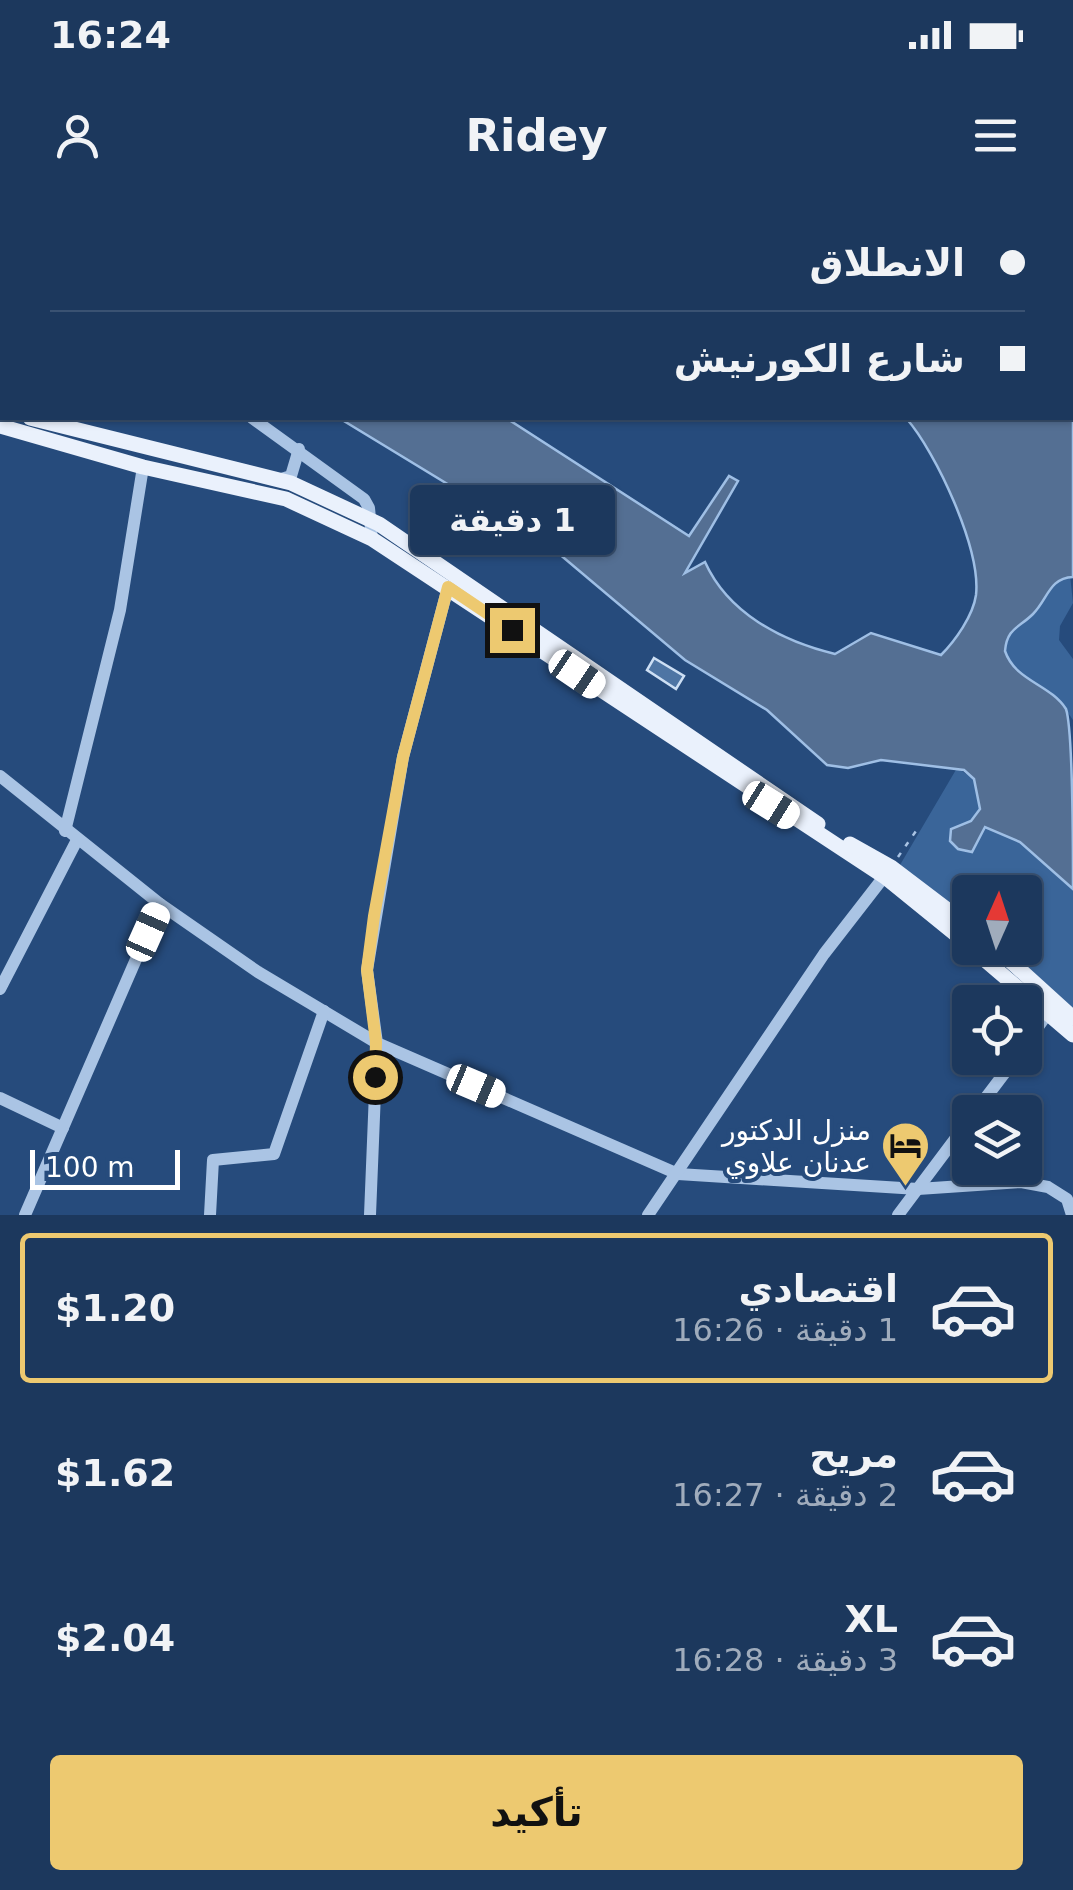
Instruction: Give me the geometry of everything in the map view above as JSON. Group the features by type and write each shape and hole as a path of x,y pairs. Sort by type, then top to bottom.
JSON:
{"main road":[{"path":"38,420 278,480 371,521 952,915"},
{"path":"0,426 144,466 286,499 372,539 888,872 952,930"},
{"path":"992,965 1073,1035"},
{"path":"1015,965 1073,1018"}],"street":[{"path":"255,420 299,448 364,499 372,539"},
{"path":"278,480 291,476 299,448"},
{"path":"0,989 71,836 120,610 144,466"},
{"path":"370,1215 376,1042 367,970 403,757 448,587"},
{"path":"1,779 160,904 324,1012 376,1042 678,1174 918,1189 1021,1182 1048,1187 1067,1199 1072,1215"},
{"path":"648,1215 824,954 888,872"},
{"path":"25,1215 160,904"},
{"path":"210,1215 213,1160 274,1154 324,1012"},
{"path":"1042,1021 1048,1013"},
{"path":"988,1095 1003,1075"},
{"path":"0,1098 64,1128"},
{"path":"898,1215 952,1143"}],"path":[{"path":"888,872 916,831"}],"shaded area":[{"path":"342,420 509,420 689,536 729,476 738,481 685,573 705,562 727,596 742,610 776,633 815,648 835,654 871,633 941,655 971,611 976,576 954,502 908,420 1073,420 1073,577 1054,585 1033,614 1011,633 1005,651 1016,669 1066,709 1073,889 1020,842 985,827 972,852 958,849 950,841 951,829 971,821 980,809 974,779 964,770 881,760 848,768 827,765 767,710 685,660 551,547"},
{"path":"1070,575 1073,603 1060,626 1059,640 1073,659 1073,720 1018,671 1005,651 1013,631 1032,615 1054,585"},
{"path":"957,768 974,779 980,808 971,821 951,829 950,841 966,852 985,827 1020,842 1073,889 1073,1015 1015,965 1042,965 1042,875 952,875 952,910 900,865"}],"building":[{"path":"654,658 684,676 676,689 647,670"}],"place":[{"name":"منزل الدكتور عدنان علاوي","path":"906,1188"}],"route":[{"path":"375,1077 376,1042 367,970 374,916 403,757 434,627 448,587 512,630"}]}
